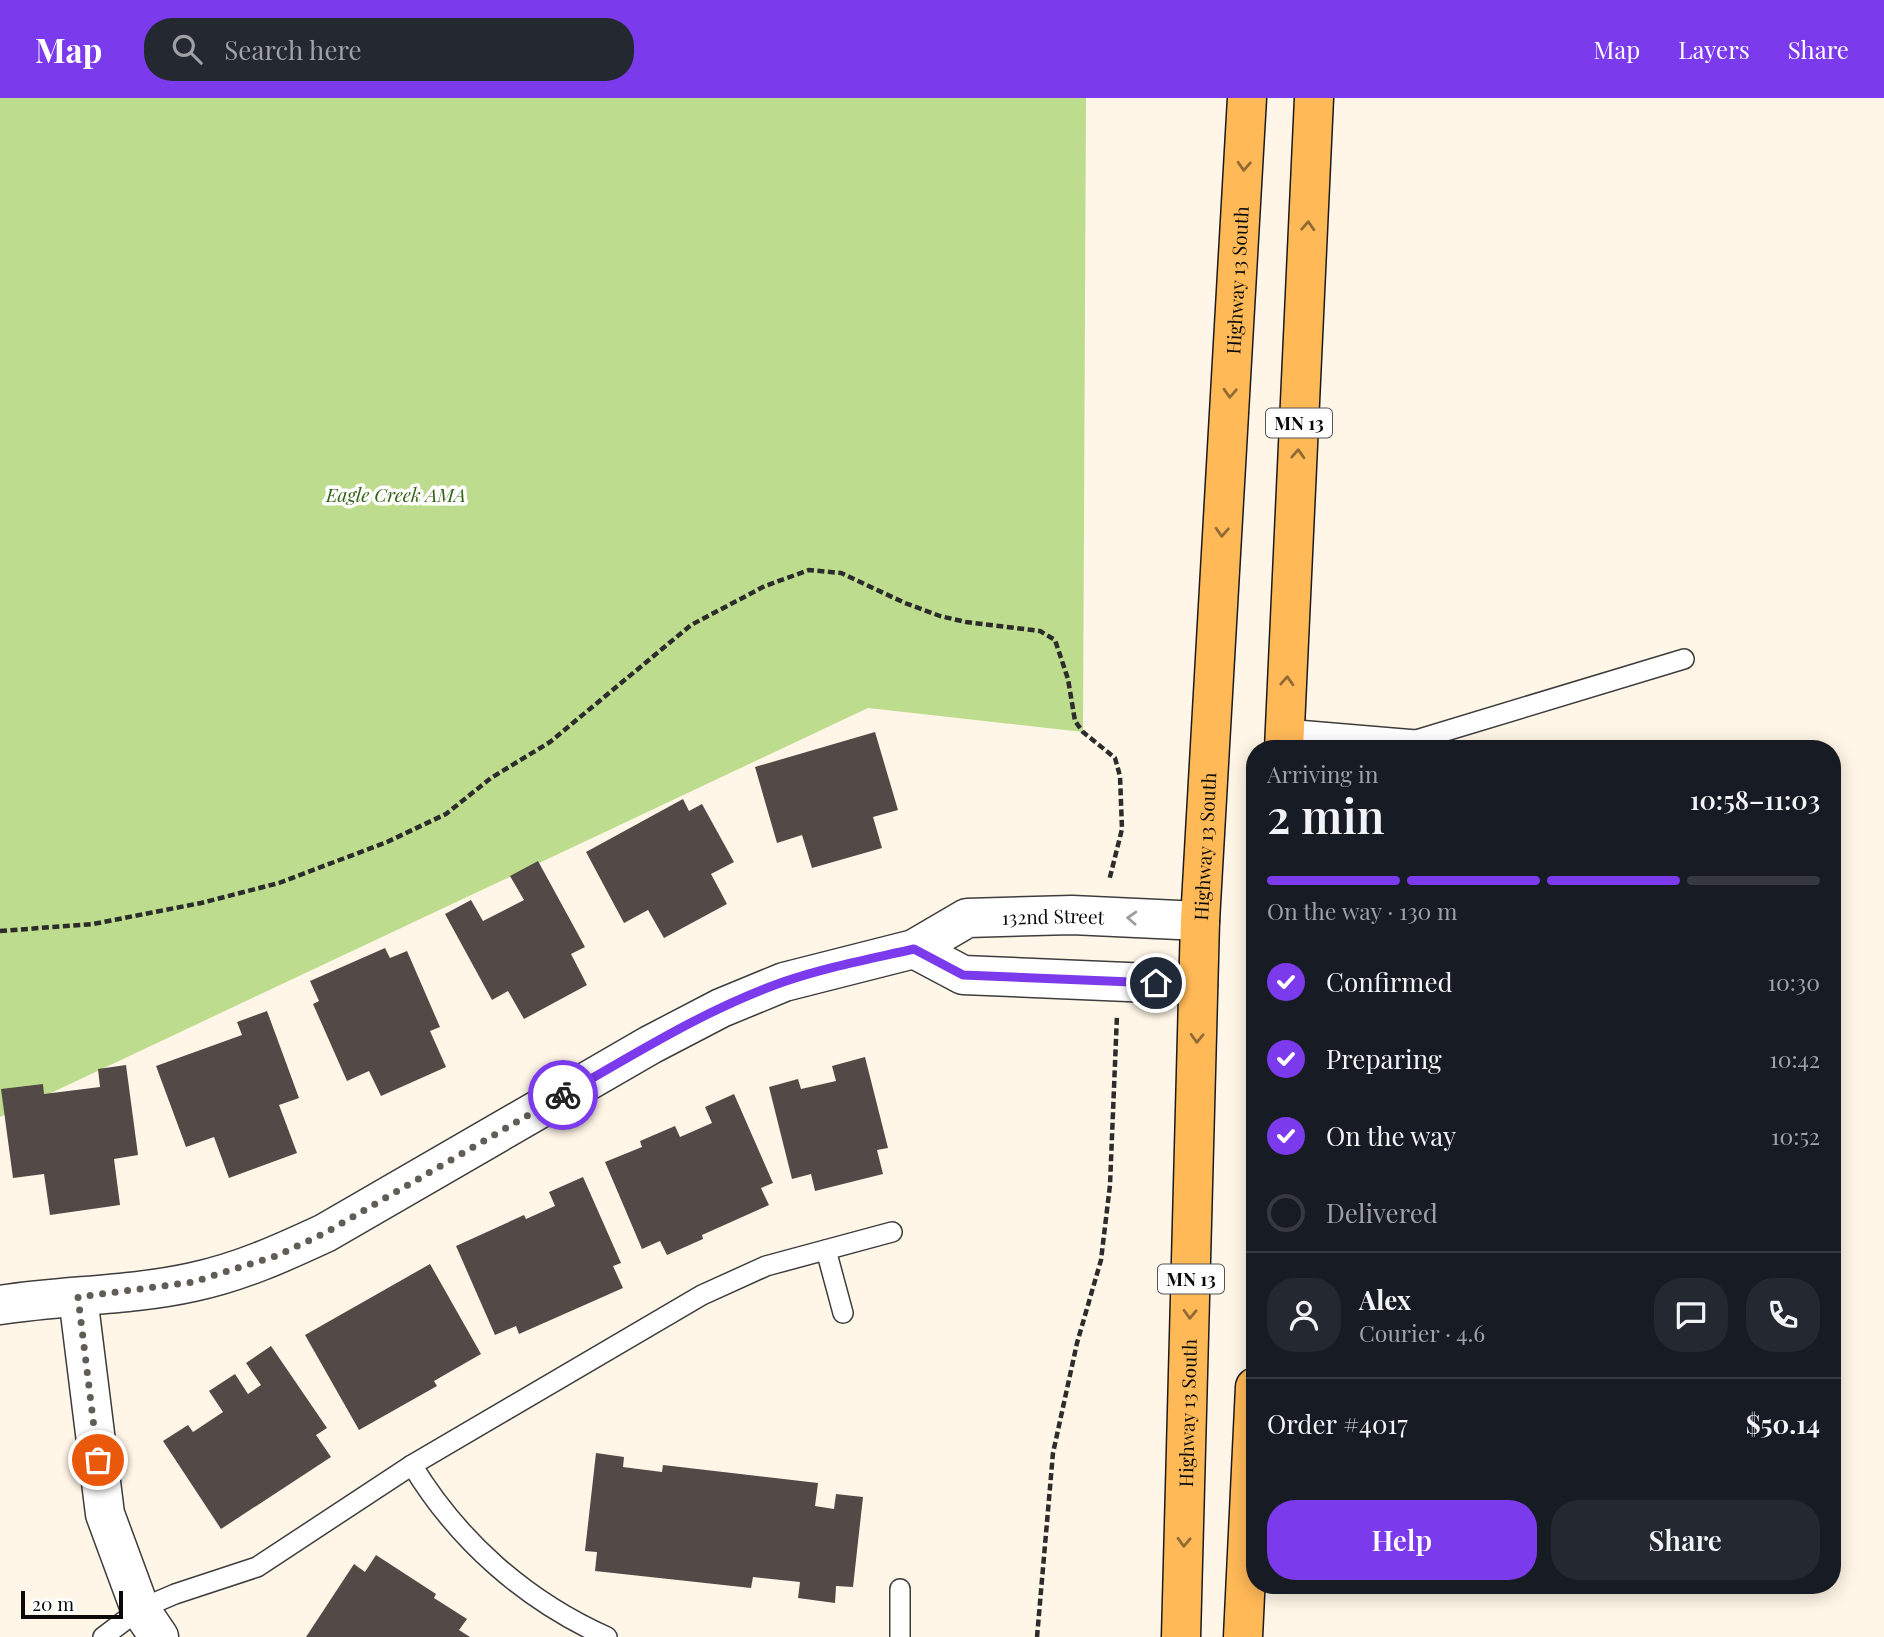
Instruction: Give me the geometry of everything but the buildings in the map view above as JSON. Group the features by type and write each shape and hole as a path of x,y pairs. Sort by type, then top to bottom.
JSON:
{"main road":[{"name":"Highway 13 South","path":"1181,1637 1200,921 1247,98"},
{"name":"MN 13","path":"1284,739 1314,98"},
{"path":"1243,1637 1246,1574"}],"street":[{"name":"132nd Street","path":"0,1305 193,1282 276,1256 325,1233 638,1052 721,1008 784,982 914,949 967,918 1013,915 1109,916 1200,921"},
{"path":"914,949 963,975 1198,985"},
{"path":"78,1297 105,1514 149,1623"}],"lane":[{"path":"1429,740 1684,659"},
{"path":"1284,739 1310,740"},
{"path":"103,1637 149,1623 175,1594 257,1567 412,1465 702,1295 766,1266 892,1232"},
{"path":"826,1250 843,1313"},
{"path":"412,1465 432,1499 458,1530 496,1567 539,1600 607,1637"},
{"path":"900,1588 900,1637"}],"path":[{"path":"0,931 93,924 201,903 279,883 387,842 446,814 491,778 550,743 691,625 765,586 809,570 841,573 905,603 940,615 966,622 1040,631 1055,640 1068,679 1074,721 1083,732 1115,758 1120,776 1122,829 1110,866 1107,892 1109,916"},
{"path":"1037,1637 1056,1439 1077,1343 1101,1260 1110,1185 1117,1018 1114,981"}],"green space":[{"name":"Eagle Creek AMA","path":"0,98 1086,98 1083,732 868,708 0,1117"}],"way so far":[{"path":"98,1460 78,1297 193,1282 233,1272 276,1256 325,1233 563,1095"}],"route":[{"path":"563,1095 650,1045 721,1008 763,990 839,966 914,949 963,975 1156,983"}]}
